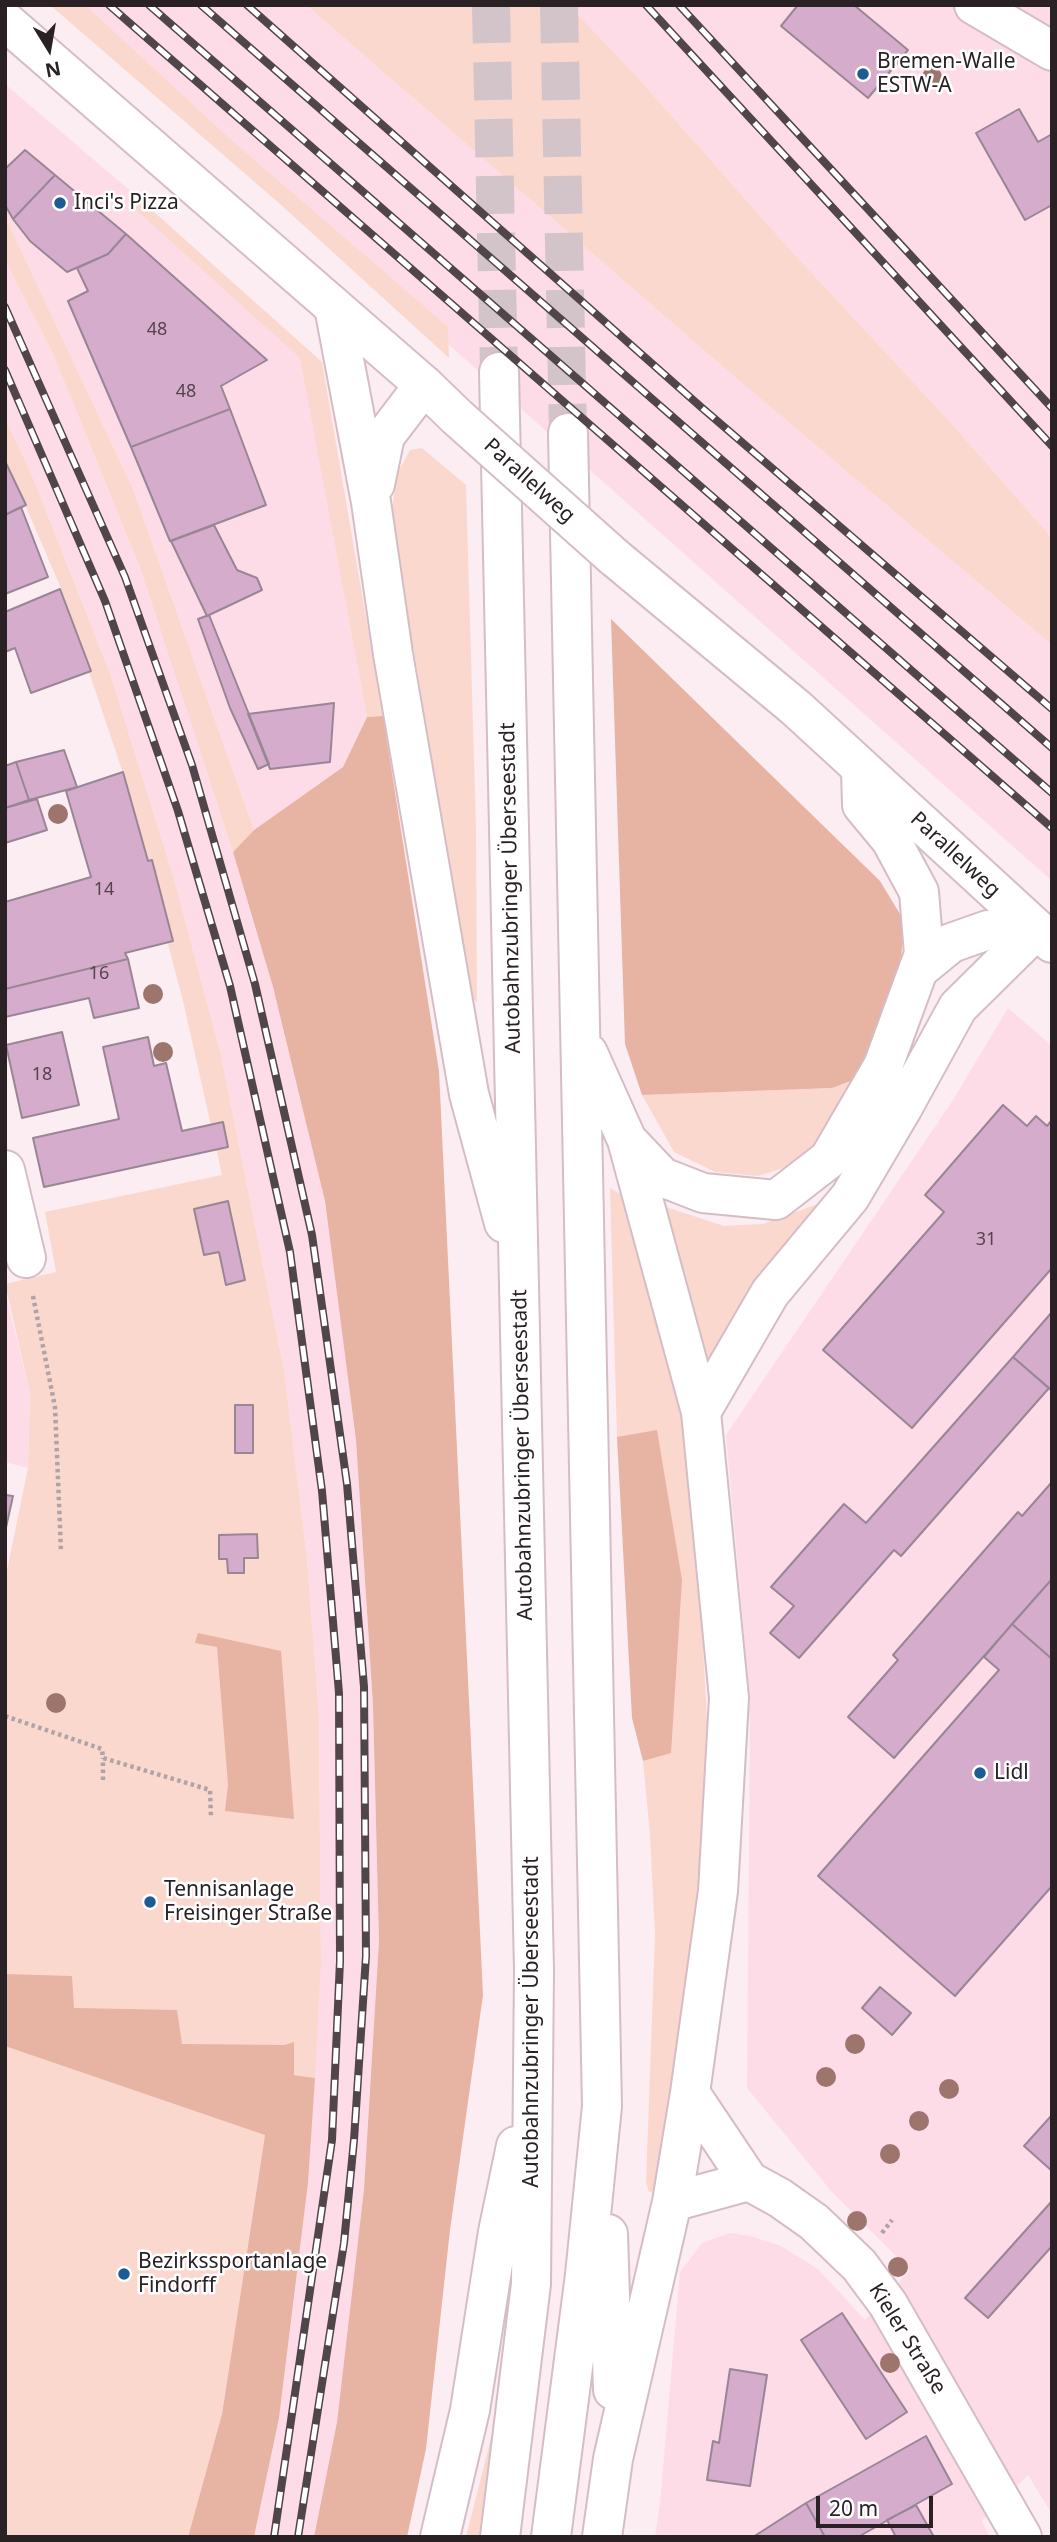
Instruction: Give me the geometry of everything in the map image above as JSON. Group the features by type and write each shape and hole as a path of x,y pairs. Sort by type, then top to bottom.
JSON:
{"main road":[{"path":"974,5 1052,51"},
{"name":"Parallelweg","path":"5,21 424,385 614,557 796,708 1044,937"},
{"path":"334,307 371,502 393,654 469,1094 520,1281"},
{"name":"Autobahnzubringer Überseestadt","path":"499,372 534,1970 531,2284 500,2537"},
{"path":"371,502 385,436 424,385"},
{"path":"568,433 602,2106 614,2355 613,2459"},
{"path":"627,1140 662,1177 703,1193 776,1200 829,1159 883,1066 924,954 919,892 891,840 862,805 861,769"},
{"path":"918,970 950,943 988,930 1044,937"},
{"path":"701,1412 771,1293 850,1196 958,1007 1044,937"},
{"path":"580,1035 627,1140 701,1412 729,1698 718,1891 690,2093 672,2202 613,2459 602,2537"},
{"path":"5,1170 26,1258"},
{"path":"440,2537 470,2410 498,2232 533,2058"},
{"path":"672,2202 749,2181 690,2093"},
{"path":"551,2537 602,2106"},
{"name":"Kieler Straße","path":"749,2181 780,2198 814,2222 859,2264 888,2304 1022,2537"}],"path":[{"path":"26,1258 55,1407 61,1551"},
{"path":"5,1716 102,1749 103,1780"},
{"path":"103,1758 210,1790 211,1818"}],"shaded area":[{"path":"50,5 85,5 230,139 448,327 449,358 280,204"},
{"path":"67,5 306,5 729,372 1052,645 1052,881"},
{"path":"306,5 569,5 952,424 1052,538 1052,645 729,372"},
{"path":"569,5 1052,5 1052,538 952,424"},
{"path":"5,84 134,194 128,203 301,358 367,717 343,767 254,830 133,489 5,216"},
{"path":"134,194 322,362 383,716 367,717 300,358 127,202"},
{"path":"5,216 133,489 254,830 233,852 139,565 53,354 5,260"},
{"path":"5,260 53,354 139,565 233,852 273,987 325,1201 356,1440 373,1705 379,1941 364,2189 337,2422 314,2537 254,2537 279,2418 308,2183 321,1967 319,1716 307,1558 284,1370 221,1055 174,879 111,676 32,475 5,418"},
{"path":"5,418 32,475 111,676 174,879 221,1055 284,1370 307,1558 319,1716 321,1967 315,2078 294,2075 265,2135 222,2414 188,2537 5,2537 5,1580 28,1468 30,1393 5,1284 56,1272 45,1212 222,1175 184,1005 122,770 60,586 5,458"},
{"path":"422,448 466,485 476,828 477,1002 467,996 418,674 399,574 392,509 397,474 410,450"},
{"path":"611,619 880,881 903,919 901,969 859,1078 832,1088 642,1095 625,1044"},
{"path":"383,716 439,1071 483,1995 450,2230 426,2449 407,2537 314,2537 337,2422 364,2189 379,1941 373,1705 356,1440 325,1201 273,987 233,852 254,830 343,767 367,717"},
{"path":"1008,1008 1052,1046 1052,2514 1028,2475 982,2521 990,2537 655,2537 680,2272 702,2243 730,2233 781,2246 818,2269 865,2320 910,2270 832,2192 747,2088 750,1725 726,1435 953,1100"},
{"path":"859,1078 829,1133 796,1164 758,1176 715,1172 674,1152 642,1095 832,1088"},
{"path":"610,1188 622,1195 667,1339 684,1433 699,1577 708,1735 704,1848 657,2191 649,2192 646,2182 655,1935 643,1761 671,1752 657,1431 617,1437"},
{"path":"826,1201 741,1303 707,1364 663,1206 724,1226 763,1224"},
{"path":"5,1291 30,1393 28,1468 5,1462"},
{"path":"657,1430 682,1580 671,1753 643,1761 632,1718 617,1437"},
{"path":"198,1633 281,1651 294,1819 225,1811 228,1785 217,1647 195,1643"},
{"path":"5,1974 72,1976 74,2008 177,2010 182,2044 285,2045 294,2042 294,2075 315,2078 308,2183 279,2418 254,2537 188,2537 222,2414 265,2135 5,2046"},
{"path":"494,2426 497,2427 483,2537 466,2537"}],"building":[{"name":"Bremen-Walle ESTW-A","path":"798,5 854,5 908,50 868,98 781,26"},
{"path":"1019,109 1038,142 1052,134 1052,205 1025,220 976,133"},
{"path":"25,150 55,175 13,219 5,205 5,169"},
{"path":"55,175 126,234 108,254 67,272 30,241 13,219"},
{"path":"126,234 267,360 221,386 230,409 131,447 68,301 88,291 77,268 108,254"},
{"path":"230,409 266,505 170,541 131,447"},
{"path":"5,461 26,505 5,515"},
{"path":"21,507 48,577 5,594 5,515"},
{"path":"214,525 237,570 257,578 262,590 207,616 171,541"},
{"path":"60,589 91,671 31,693 15,648 5,652 5,612"},
{"path":"209,615 269,764 258,769 230,708 198,619"},
{"path":"334,703 330,762 270,769 248,714"},
{"path":"64,750 77,787 29,800 16,762"},
{"path":"16,762 29,800 5,808 5,766"},
{"path":"123,772 148,861 152,860 173,941 125,953 128,959 5,989 5,902 91,877 66,791"},
{"path":"37,799 47,830 5,843 5,808"},
{"path":"128,959 139,1008 94,1018 89,998 5,1017 5,989"},
{"path":"62,1032 79,1105 22,1118 6,1045"},
{"path":"148,1037 154,1066 166,1063 182,1131 223,1122 228,1147 44,1187 33,1138 119,1119 103,1047"},
{"path":"1003,1105 1027,1126 1036,1116 1047,1126 1052,1120 1052,1268 912,1428 823,1350 944,1212 925,1195"},
{"path":"228,1201 245,1280 226,1285 219,1252 204,1255 194,1209"},
{"path":"1052,1312 1052,1391 1013,1357"},
{"path":"1013,1357 1049,1388 901,1556 894,1550 799,1658 770,1633 794,1606 771,1587 844,1504 866,1523"},
{"path":"235,1405 253,1405 253,1453 235,1453"},
{"path":"1052,1482 1052,1579 894,1758 848,1717 898,1660 893,1655 1018,1512 1022,1516"},
{"path":"5,1495 13,1496 5,1532"},
{"path":"257,1534 258,1558 244,1558 244,1573 228,1573 227,1559 219,1559 219,1535"},
{"path":"1052,1579 1052,1659 1012,1624"},
{"name":"Lidl","path":"1012,1624 1052,1659 1052,1886 955,1996 818,1876 999,1670 984,1657"},
{"path":"880,1987 911,2013 892,2035 862,2008"},
{"path":"1052,2115 1052,2171 1024,2146"},
{"path":"1052,2201 1052,2246 988,2318 965,2298"},
{"path":"842,2313 907,2412 866,2439 801,2340"},
{"path":"730,2369 767,2375 750,2486 707,2480 713,2441 719,2443"},
{"path":"926,2436 952,2484 858,2537 825,2537 806,2503"},
{"path":"806,2503 825,2537 753,2537"},
{"path":"916,2505 934,2537 896,2537 887,2520"}],"tunnel":[{"path":"491,5 499,372"},
{"path":"559,5 568,433"}],"railway":[{"path":"109,5 1052,828"},
{"path":"149,5 1052,793"},
{"path":"201,5 1052,748"},
{"path":"247,5 701,407 1052,709"},
{"path":"646,5 1052,446"},
{"path":"679,5 1052,408"},
{"path":"5,307 125,577 192,765 255,984 312,1235 347,1484 364,1687 366,1956 344,2243 298,2537"},
{"path":"5,370 105,601 178,811 230,986 290,1252 322,1491 339,1693 340,1961 332,2140 274,2537"}],"place":[{"name":"Bremen-Walle ESTW-A","path":"863,74"},
{"name":"Inci's Pizza","path":"60,203"},
{"name":"Lidl","path":"980,1773"},
{"name":"Tennisanlage Freisinger Straße","path":"150,1902"},
{"name":"Bezirkssportanlage Findorff","path":"124,2274"}]}
